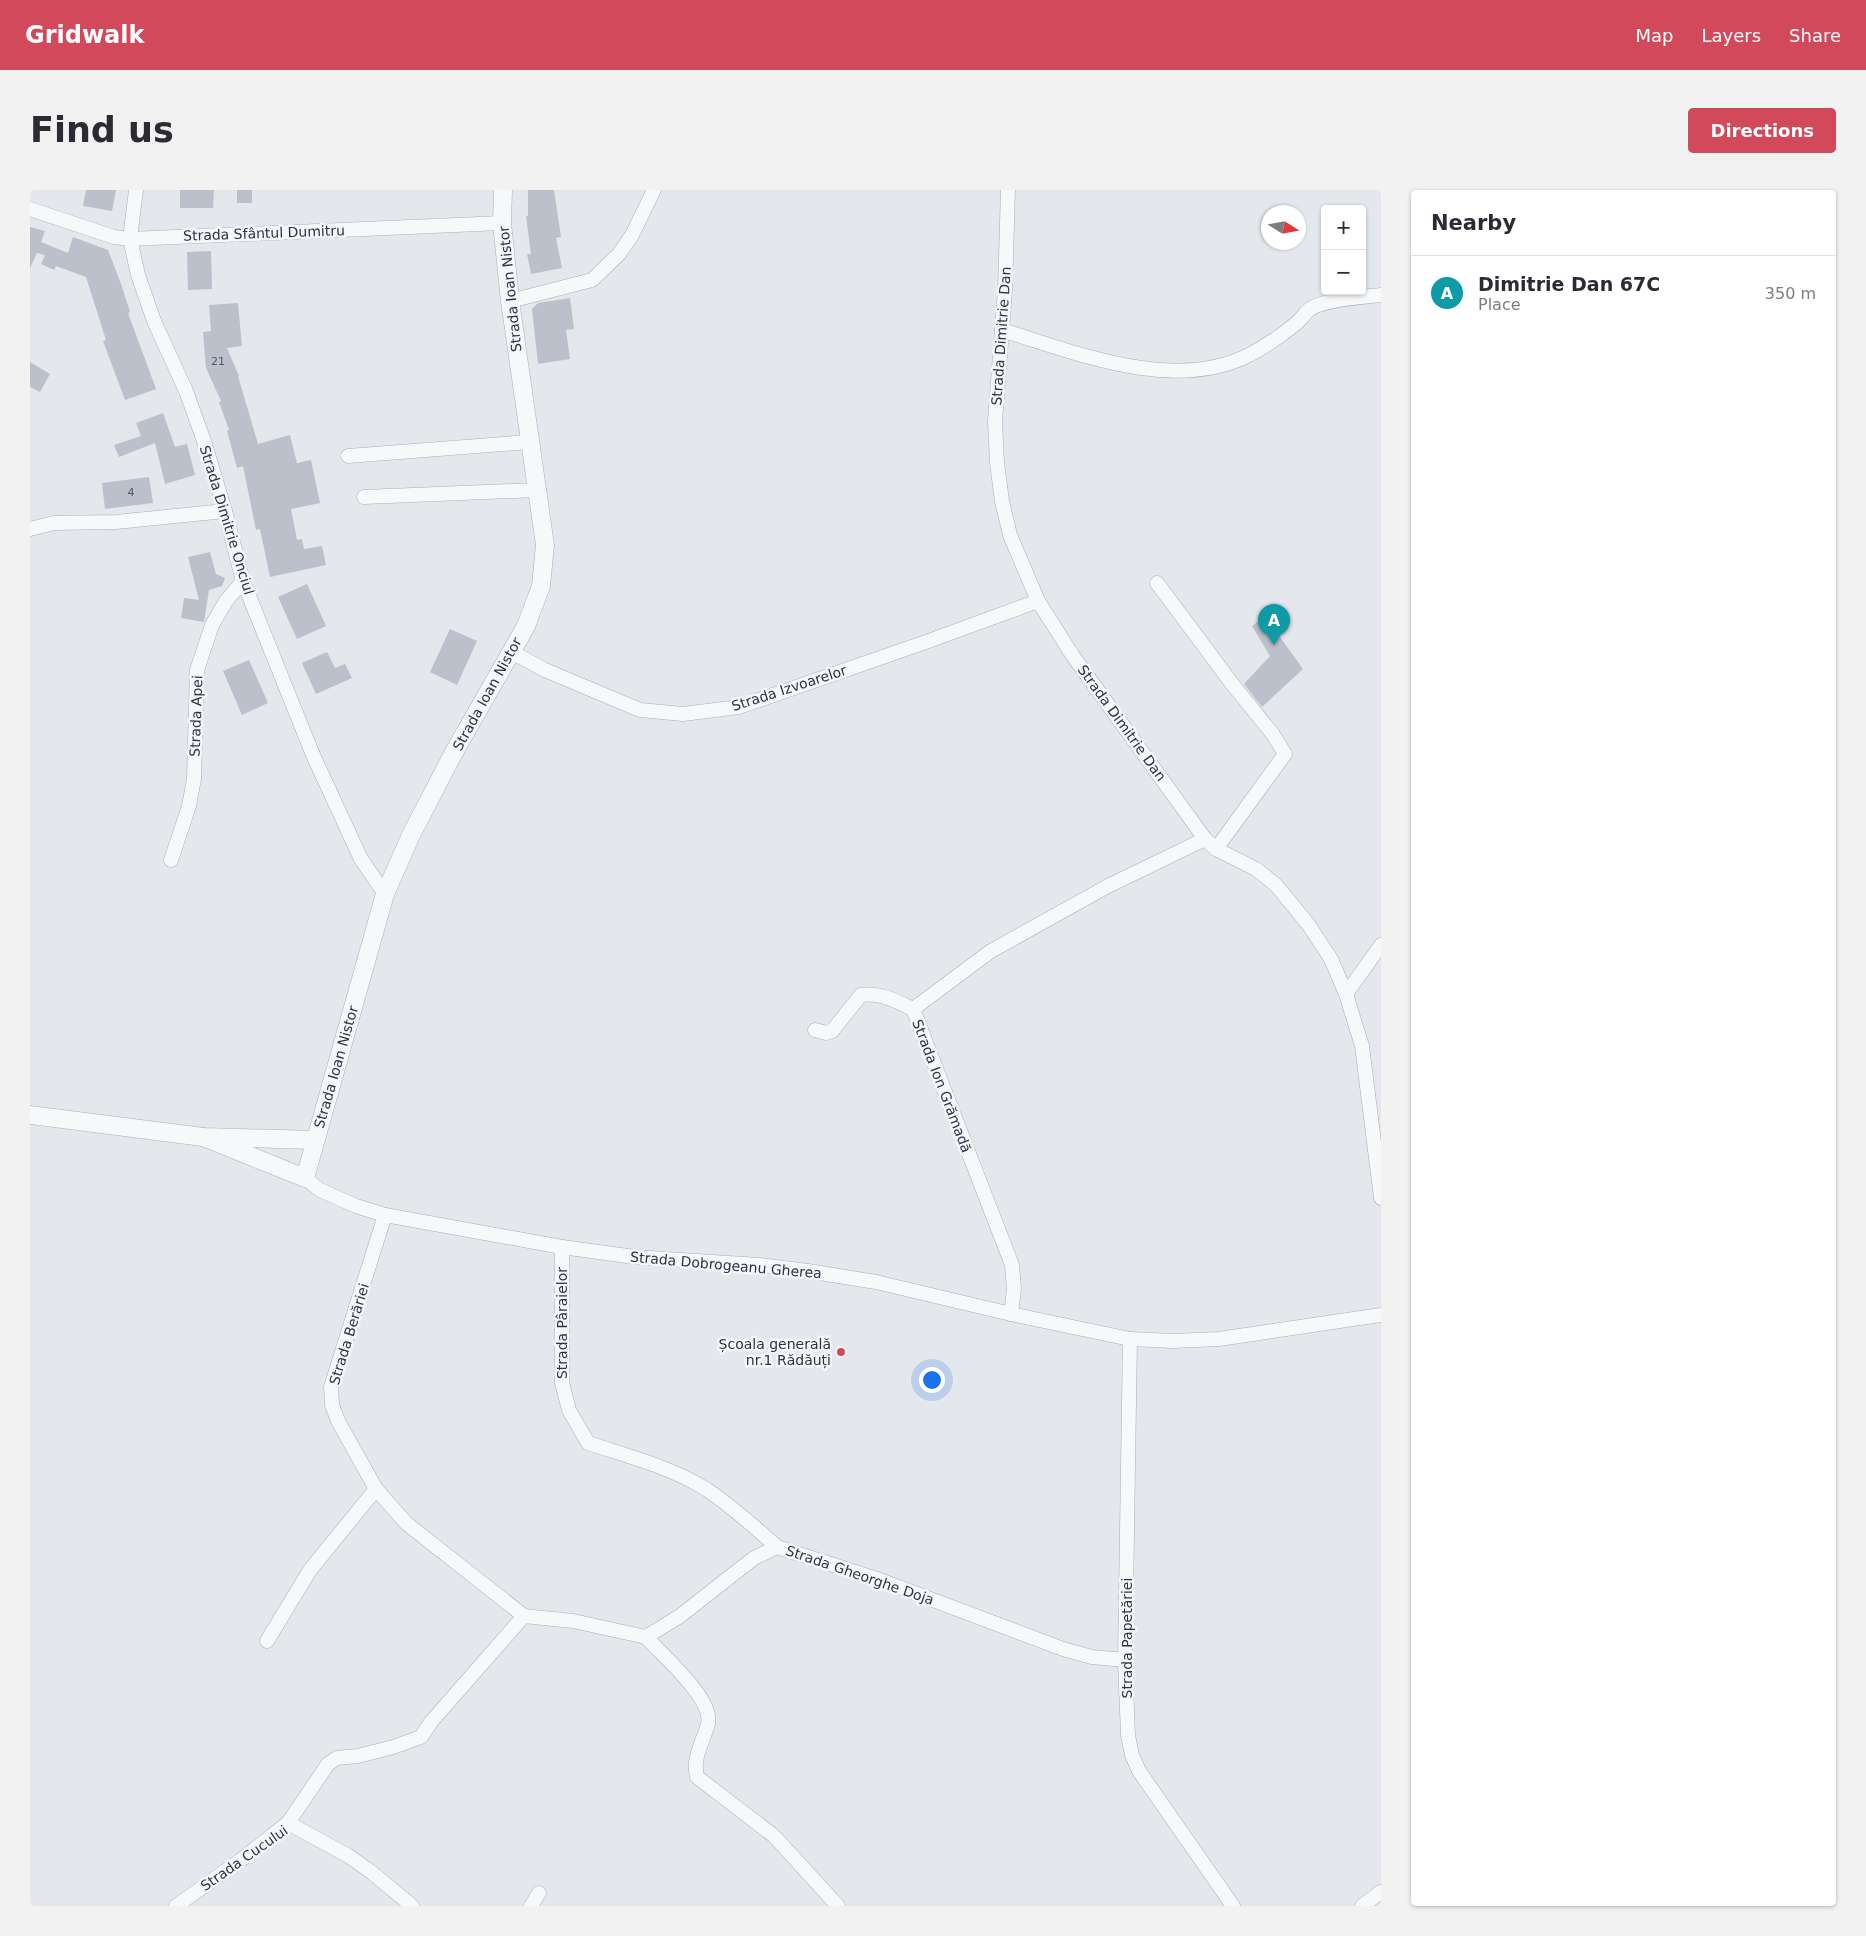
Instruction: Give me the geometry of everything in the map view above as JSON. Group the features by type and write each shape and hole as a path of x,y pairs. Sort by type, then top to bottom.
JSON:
{"street":[{"name":"Strada Dimitrie Onciul","path":"136,190 130,239 141,284 154,321 186,391 204,442 225,511 243,581 313,755 361,859 385,894"},
{"name":"Strada Ioan Nistor","path":"305,1178 385,894 411,835 510,651 526,626 540,586 545,545 510,301 502,223 503,190"},
{"path":"510,301 592,280 619,254 628,241 654,190"},
{"name":"Strada Dimitrie Dan","path":"1008,190 1002,330 995,421 998,473 1010,535 1038,601 1073,656 1205,839 1216,849 1256,869 1276,885 1291,901 1331,959 1346,994 1362,1046 1381,1198"},
{"name":"Strada Sfântul Dumitru","path":"30,209 114,237 130,239 502,223"},
{"path":"1002,330 1088,357 1131,367 1187,371 1213,368 1249,355 1295,325 1311,308 1336,301 1381,295"},
{"path":"348,456 529,442"},
{"path":"364,497 537,490"},
{"path":"30,529 54,523 116,522 225,511"},
{"name":"Strada Apei","path":"171,860 189,806 194,779 197,670 212,625 226,601 243,581"},
{"path":"1157,583 1272,734 1285,754 1216,849"},
{"name":"Strada Izvoarelor","path":"510,651 545,670 640,710 683,714 739,707 1038,601"},
{"name":"Strada Ion Grămadă","path":"1011,1314 1014,1289 1010,1258 913,1009 991,951 1108,886 1205,839"},
{"path":"1346,994 1381,945"},
{"path":"815,1030 826,1034 832,1031 860,995 870,994 887,997 913,1009"},
{"name":"Strada Dobrogeanu Gherea","path":"30,1115 203,1137 315,1140"},
{"name":"Strada Dobrogeanu Gherea","path":"203,1137 305,1178 320,1190 356,1206 385,1215 562,1247 644,1258 759,1265 876,1282 1011,1314 1130,1339 1173,1341 1219,1338 1381,1315"},
{"name":"Strada Berăriei","path":"385,1215 332,1388 332,1405 338,1421 376,1489 406,1523 524,1616"},
{"name":"Strada Pâraielor","path":"562,1247 562,1383 569,1410 588,1443 664,1470 705,1489 749,1523 777,1548"},
{"name":"Strada Papetăriei","path":"1130,1339 1125,1660 1128,1735 1132,1755 1139,1771 1234,1906"},
{"path":"267,1641 310,1570 376,1489"},
{"name":"Strada Gheorghe Doja","path":"646,1637 680,1616 754,1558 777,1548 880,1580 1063,1649 1092,1657 1125,1660"},
{"path":"288,1823 328,1764 337,1758 358,1756 421,1737 431,1722 524,1616 573,1621 646,1637 696,1690 707,1710 708,1722 695,1767 697,1777 774,1836 838,1906"},
{"name":"Strada Cucului","path":"176,1906 241,1860 288,1823 346,1855 370,1871 412,1906"},
{"path":"531,1906 539,1892"},
{"path":"1362,1906 1381,1892"}],"building":[{"path":"86,190 116,190 112,211 83,206"},
{"path":"180,190 214,190 213,208 180,208"},
{"path":"237,190 252,190 252,203 237,203"},
{"path":"528,190 554,190 561,237 556,238 562,268 531,274 527,254 531,254 526,216 528,216"},
{"path":"30,227 45,231 41,242 68,253 73,237 108,250 130,312 128,313 156,389 125,400 103,341 106,340 86,277 56,266 54,270 41,264 45,255 37,253 30,268"},
{"path":"211,251 212,289 188,290 187,252"},
{"path":"570,298 574,329 566,330 570,359 538,364 532,309 538,303"},
{"path":"238,303 242,346 227,348 239,376 258,444 290,435 297,463 311,460 320,503 291,509 297,540 302,539 304,549 322,546 326,565 270,577 260,529 256,530 243,466 237,468 227,431 229,430 219,402 221,401 206,368 203,332 211,331 209,305"},
{"path":"30,362 50,374 40,392 30,387"},
{"path":"163,413 175,447 187,444 195,475 165,484 155,443 119,457 114,445 141,436 136,423"},
{"path":"149,477 153,503 105,509 102,483"},
{"path":"210,552 216,574 225,578 222,586 209,590 204,622 181,618 184,598 199,600 188,557"},
{"path":"307,584 326,626 297,639 278,597"},
{"path":"1265,616 1303,669 1262,707 1244,684 1270,656 1252,626"},
{"path":"450,629 477,641 457,685 430,672"},
{"path":"327,652 335,668 345,664 352,678 316,694 302,663"},
{"path":"249,660 268,703 242,715 223,671"}],"place":[{"name":"Dimitrie Dan 67C","path":"1274,645"},
{"name":"Școala generală nr.1 Rădăuți","path":"841,1352"}]}
